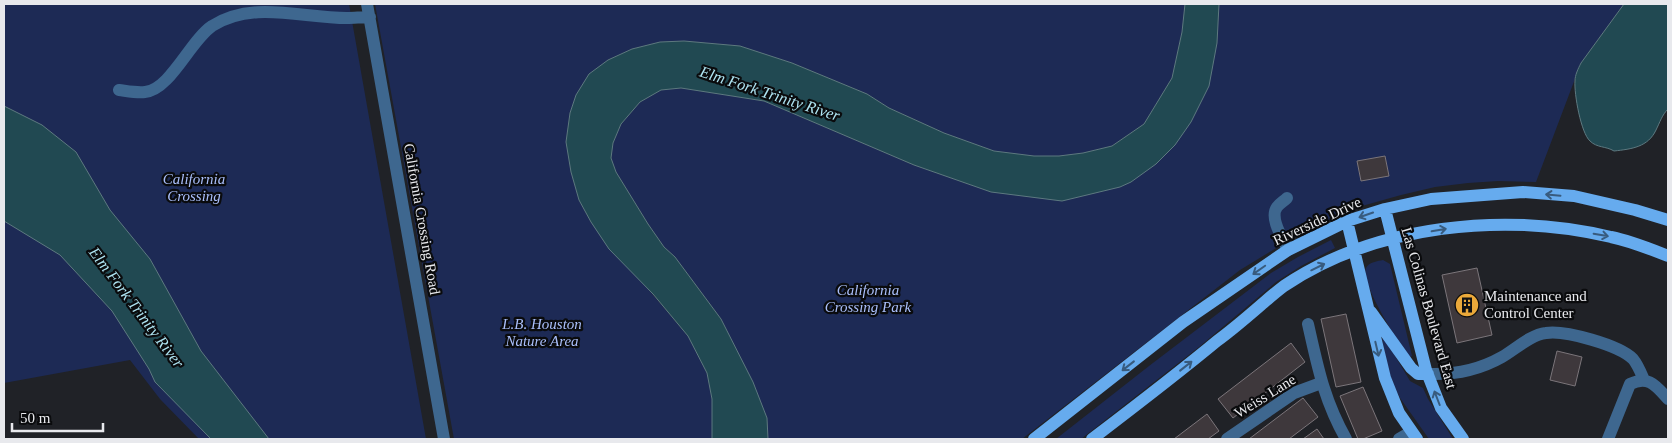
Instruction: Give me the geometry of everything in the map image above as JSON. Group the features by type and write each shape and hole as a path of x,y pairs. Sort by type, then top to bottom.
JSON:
{"main road":[{"name":"Riverside Drive","path":"1034,439 1183,322 1288,250 1347,221 1385,209 1439,198 1523,192 1574,196 1635,210 1668,220"},
{"name":"Las Colinas Boulevard East","path":"1385,209 1428,374 1441,408 1463,439"},
{"path":"1347,221 1385,378 1399,413 1414,436"},
{"path":"1092,439 1198,357 1283,286 1315,268 1354,250 1392,239 1442,229 1485,224 1530,225 1611,236 1668,256"},
{"path":"1368,308 1411,368 1418,374 1428,374"}],"street":[{"name":"California Crossing Road","path":"367,4 444,439"},
{"path":"119,90 145,92 156,90 196,41 210,27 230,16 253,12 272,12 346,18 370,17"},
{"path":"1287,198 1277,207 1275,213 1277,225 1288,250"},
{"path":"1308,324 1321,383 1329,405 1346,439"},
{"path":"1428,374 1457,373 1474,368 1496,360 1536,336 1560,332 1586,338 1622,351 1635,362 1644,380"},
{"path":"1608,439 1628,386 1636,381 1649,381 1668,399"},
{"name":"Weiss Lane","path":"1227,439 1294,393 1321,383"},
{"path":"1399,439 1414,436"}],"green space":[{"name":"California Crossing","path":"4,4 349,4 426,439 199,439 160,399 130,360 4,383"},
{"name":"L.B. Houston Nature Area","path":"375,4 1185,4 1182,32 1172,78 1144,124 1112,146 1083,153 1059,156 1034,156 994,151 944,133 889,108 867,94 792,63 740,46 684,41 660,42 632,49 608,60 570,113 566,142 571,172 579,200 591,222 688,336 707,373 712,399 712,439 454,439"},
{"name":"California Crossing Park","path":"1219,4 1624,4 1581,63 1536,182 1498,181 1435,187 1362,206 1309,228 1240,270 1022,439 768,439 767,418 721,319 648,224 616,172 611,159 613,143 621,124 640,102 661,90 681,88 764,101 914,165 991,192 1120,187 1217,43"},
{"path":"1331,240 1335,248 1276,282 1199,347 1081,439 1056,439 1271,273"},
{"path":"1383,260 1390,264 1412,356 1408,358 1381,312 1365,275 1369,264"},
{"path":"1382,339 1385,339 1410,381 1423,388 1453,439 1429,439 1395,388 1388,369"}],"water":[{"name":"Elm Fork Trinity River","path":"1185,4 1219,4 1217,43 1209,86 1191,122 1175,145 1156,164 1131,182 1120,187 1062,201 991,192 914,165 764,101 681,88 661,90 640,102 621,124 613,143 611,158 616,172 664,247 675,257 721,319 753,382 767,418 768,439 712,439 712,399 707,373 688,336 653,294 609,249 579,200 571,172 566,142 570,113 576,95 589,74 608,60 632,49 660,42 684,41 740,46 792,63 867,94 889,108 944,133 994,151 1034,156 1059,156 1083,153 1112,146 1144,124 1172,78 1182,32"},
{"path":"1624,4 1668,4 1668,109 1653,136 1644,144 1614,151 1596,145 1587,137 1579,113 1575,79 1581,63"},
{"name":"Elm Fork Trinity River","path":"4,106 42,125 76,152 110,210 150,259 201,351 269,439 211,439 155,382 149,369 112,311 60,255 4,221"}],"building":[{"path":"1385,156 1389,176 1361,181 1357,161"},
{"name":"Maintenance and Control Center","path":"1477,268 1492,335 1457,343 1442,275"},
{"path":"1346,314 1361,382 1336,387 1321,319"},
{"path":"1291,343 1305,362 1233,418 1218,399"},
{"path":"1557,351 1582,357 1575,386 1550,380"},
{"path":"1363,387 1382,431 1363,439 1358,439 1340,396"},
{"path":"1303,398 1318,417 1289,439 1249,439"},
{"path":"1207,414 1219,431 1208,439 1174,439"},
{"path":"1317,429 1324,439 1303,439"}],"place":[{"name":"Maintenance and Control Center","path":"1467,305"}]}
